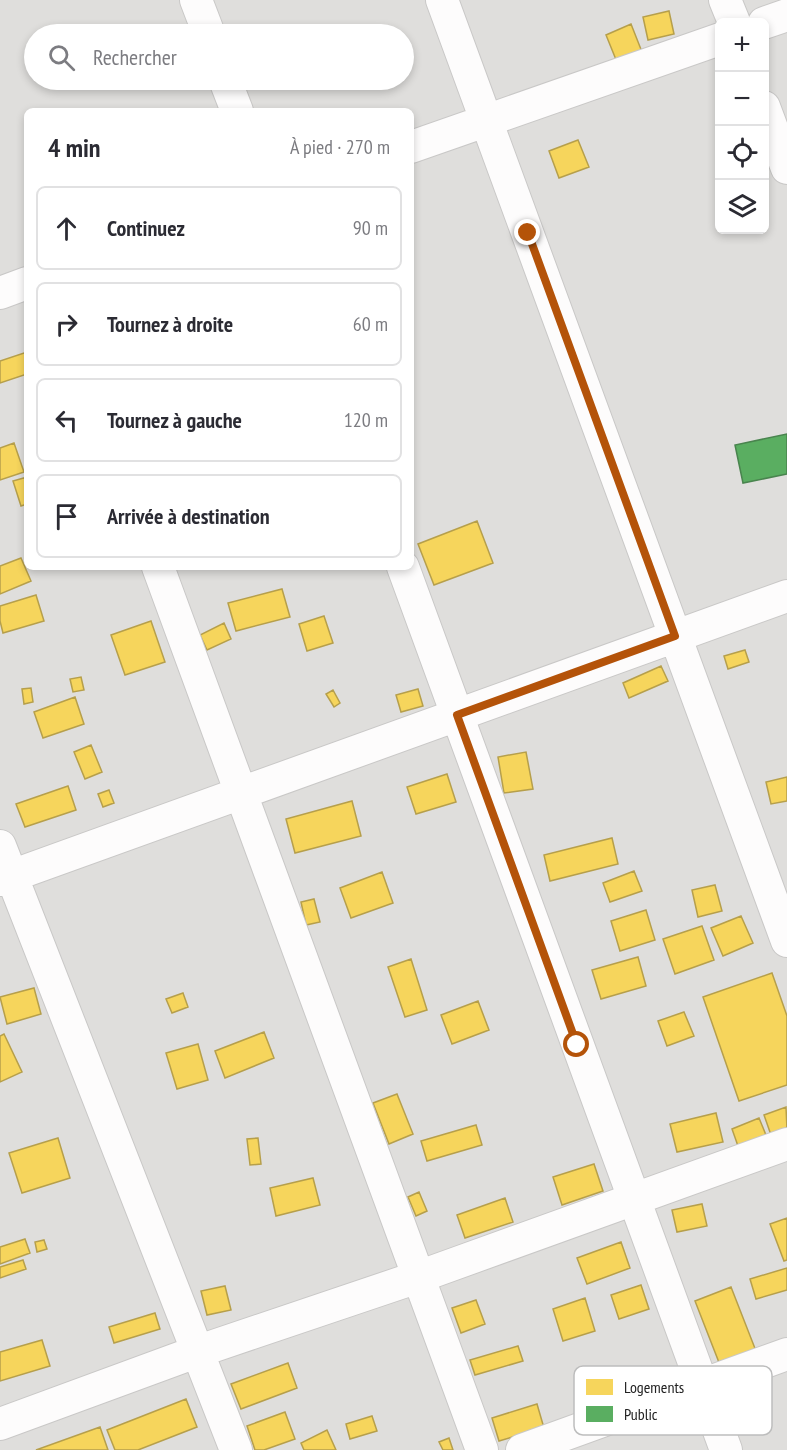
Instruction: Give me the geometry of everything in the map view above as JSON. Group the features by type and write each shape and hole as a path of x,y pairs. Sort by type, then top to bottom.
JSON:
{"street":[{"path":"196,0 205,24"},
{"path":"442,0 787,941"},
{"path":"725,0 732,18"},
{"path":"769,22 787,15"},
{"path":"414,146 715,41"},
{"path":"229,90 236,108"},
{"path":"769,118 787,168"},
{"path":"0,292 24,284"},
{"path":"159,570 482,1450"},
{"path":"404,570 694,1366"},
{"path":"5,878 787,596"},
{"path":"0,846 5,878 236,1450"},
{"path":"0,1424 196,1352 418,1277 787,1144"},
{"path":"754,1366 787,1354"},
{"path":"522,1450 574,1431"},
{"path":"720,1435 726,1450"}],"shaded area":[{"path":"0,0 787,0 787,1450 0,1450"}],"building: Logements":[{"path":"669,11 674,34 648,40 643,17"},
{"path":"631,24 644,57 619,67 606,35"},
{"path":"578,140 589,167 559,178 549,151"},
{"path":"24,353 24,375 0,383 0,361"},
{"path":"14,443 24,472 0,480 0,448"},
{"path":"24,478 24,505 21,506 13,481"},
{"path":"477,521 493,563 434,585 418,544"},
{"path":"21,558 24,570 26,570 31,581 0,594 0,566"},
{"path":"282,589 290,617 236,631 228,603"},
{"path":"36,595 44,621 3,633 0,606"},
{"path":"324,616 333,643 307,651 299,624"},
{"path":"151,621 165,662 125,675 111,635"},
{"path":"224,623 231,639 207,650 200,635"},
{"path":"745,650 749,662 728,669 724,656"},
{"path":"661,666 668,681 629,698 623,683"},
{"path":"81,677 84,690 73,692 70,679"},
{"path":"31,688 33,702 24,704 22,689"},
{"path":"418,689 423,706 401,712 396,695"},
{"path":"333,690 340,703 334,707 326,694"},
{"path":"75,697 84,724 43,738 34,712"},
{"path":"91,745 102,772 85,779 74,752"},
{"path":"526,752 533,789 504,793 498,757"},
{"path":"447,774 456,802 416,814 407,787"},
{"path":"787,777 787,801 771,804 766,782"},
{"path":"68,786 76,810 25,827 16,804"},
{"path":"109,790 114,803 103,807 98,794"},
{"path":"352,801 361,836 295,853 286,819"},
{"path":"612,838 618,864 550,881 544,855"},
{"path":"634,871 642,891 610,902 603,883"},
{"path":"382,872 393,903 351,918 340,888"},
{"path":"715,885 722,911 698,917 692,890"},
{"path":"314,899 320,922 306,925 301,902"},
{"path":"646,910 655,940 620,951 611,921"},
{"path":"741,916 753,943 723,956 711,928"},
{"path":"702,926 714,960 675,974 663,939"},
{"path":"638,957 646,986 601,999 592,970"},
{"path":"411,959 427,1010 405,1017 388,967"},
{"path":"772,973 787,1016 787,1085 739,1101 703,997"},
{"path":"34,988 41,1014 7,1024 0,997"},
{"path":"183,993 188,1007 172,1013 166,999"},
{"path":"478,1001 489,1030 452,1044 441,1015"},
{"path":"684,1012 694,1036 667,1046 658,1021"},
{"path":"264,1032 274,1058 225,1078 215,1051"},
{"path":"4,1034 22,1072 0,1082 0,1036"},
{"path":"198,1044 208,1080 177,1089 166,1053"},
{"path":"397,1094 413,1134 389,1144 373,1103"},
{"path":"786,1107 787,1130 771,1135 764,1115"},
{"path":"716,1113 723,1142 677,1152 670,1124"},
{"path":"759,1118 766,1135 738,1146 732,1129"},
{"path":"476,1125 482,1145 427,1161 421,1141"},
{"path":"58,1138 70,1178 22,1193 9,1153"},
{"path":"258,1138 261,1164 250,1165 247,1139"},
{"path":"594,1164 603,1191 562,1205 553,1177"},
{"path":"313,1178 320,1205 276,1216 270,1188"},
{"path":"419,1192 427,1211 416,1216 408,1197"},
{"path":"505,1198 513,1222 465,1238 457,1215"},
{"path":"702,1204 707,1226 677,1232 672,1210"},
{"path":"787,1218 787,1260 784,1261 770,1224"},
{"path":"25,1239 30,1253 0,1264 0,1247"},
{"path":"44,1240 47,1249 37,1252 35,1242"},
{"path":"621,1242 630,1268 587,1284 577,1258"},
{"path":"23,1260 26,1269 0,1278 0,1267"},
{"path":"787,1268 787,1290 756,1299 750,1279"},
{"path":"641,1285 649,1309 619,1319 611,1295"},
{"path":"225,1286 231,1310 207,1315 201,1291"},
{"path":"731,1287 756,1351 720,1365 695,1301"},
{"path":"585,1298 595,1331 563,1341 553,1309"},
{"path":"476,1300 485,1324 461,1333 452,1308"},
{"path":"155,1313 160,1329 114,1343 109,1327"},
{"path":"42,1340 50,1366 0,1381 0,1352"},
{"path":"518,1346 523,1361 475,1375 470,1360"},
{"path":"288,1363 297,1388 241,1409 231,1384"},
{"path":"186,1399 197,1427 138,1450 115,1450 107,1430"},
{"path":"537,1404 544,1428 499,1441 492,1418"},
{"path":"285,1412 295,1439 264,1450 255,1450 247,1426"},
{"path":"372,1416 377,1431 350,1439 346,1424"},
{"path":"100,1427 108,1450 36,1450"},
{"path":"327,1430 336,1450 304,1450 301,1443"},
{"path":"449,1438 453,1450 443,1450 439,1442"}],"building: Public":[{"path":"787,434 787,474 743,483 735,445"}],"route":[{"path":"528,233 675,636 457,715 577,1045"}]}
